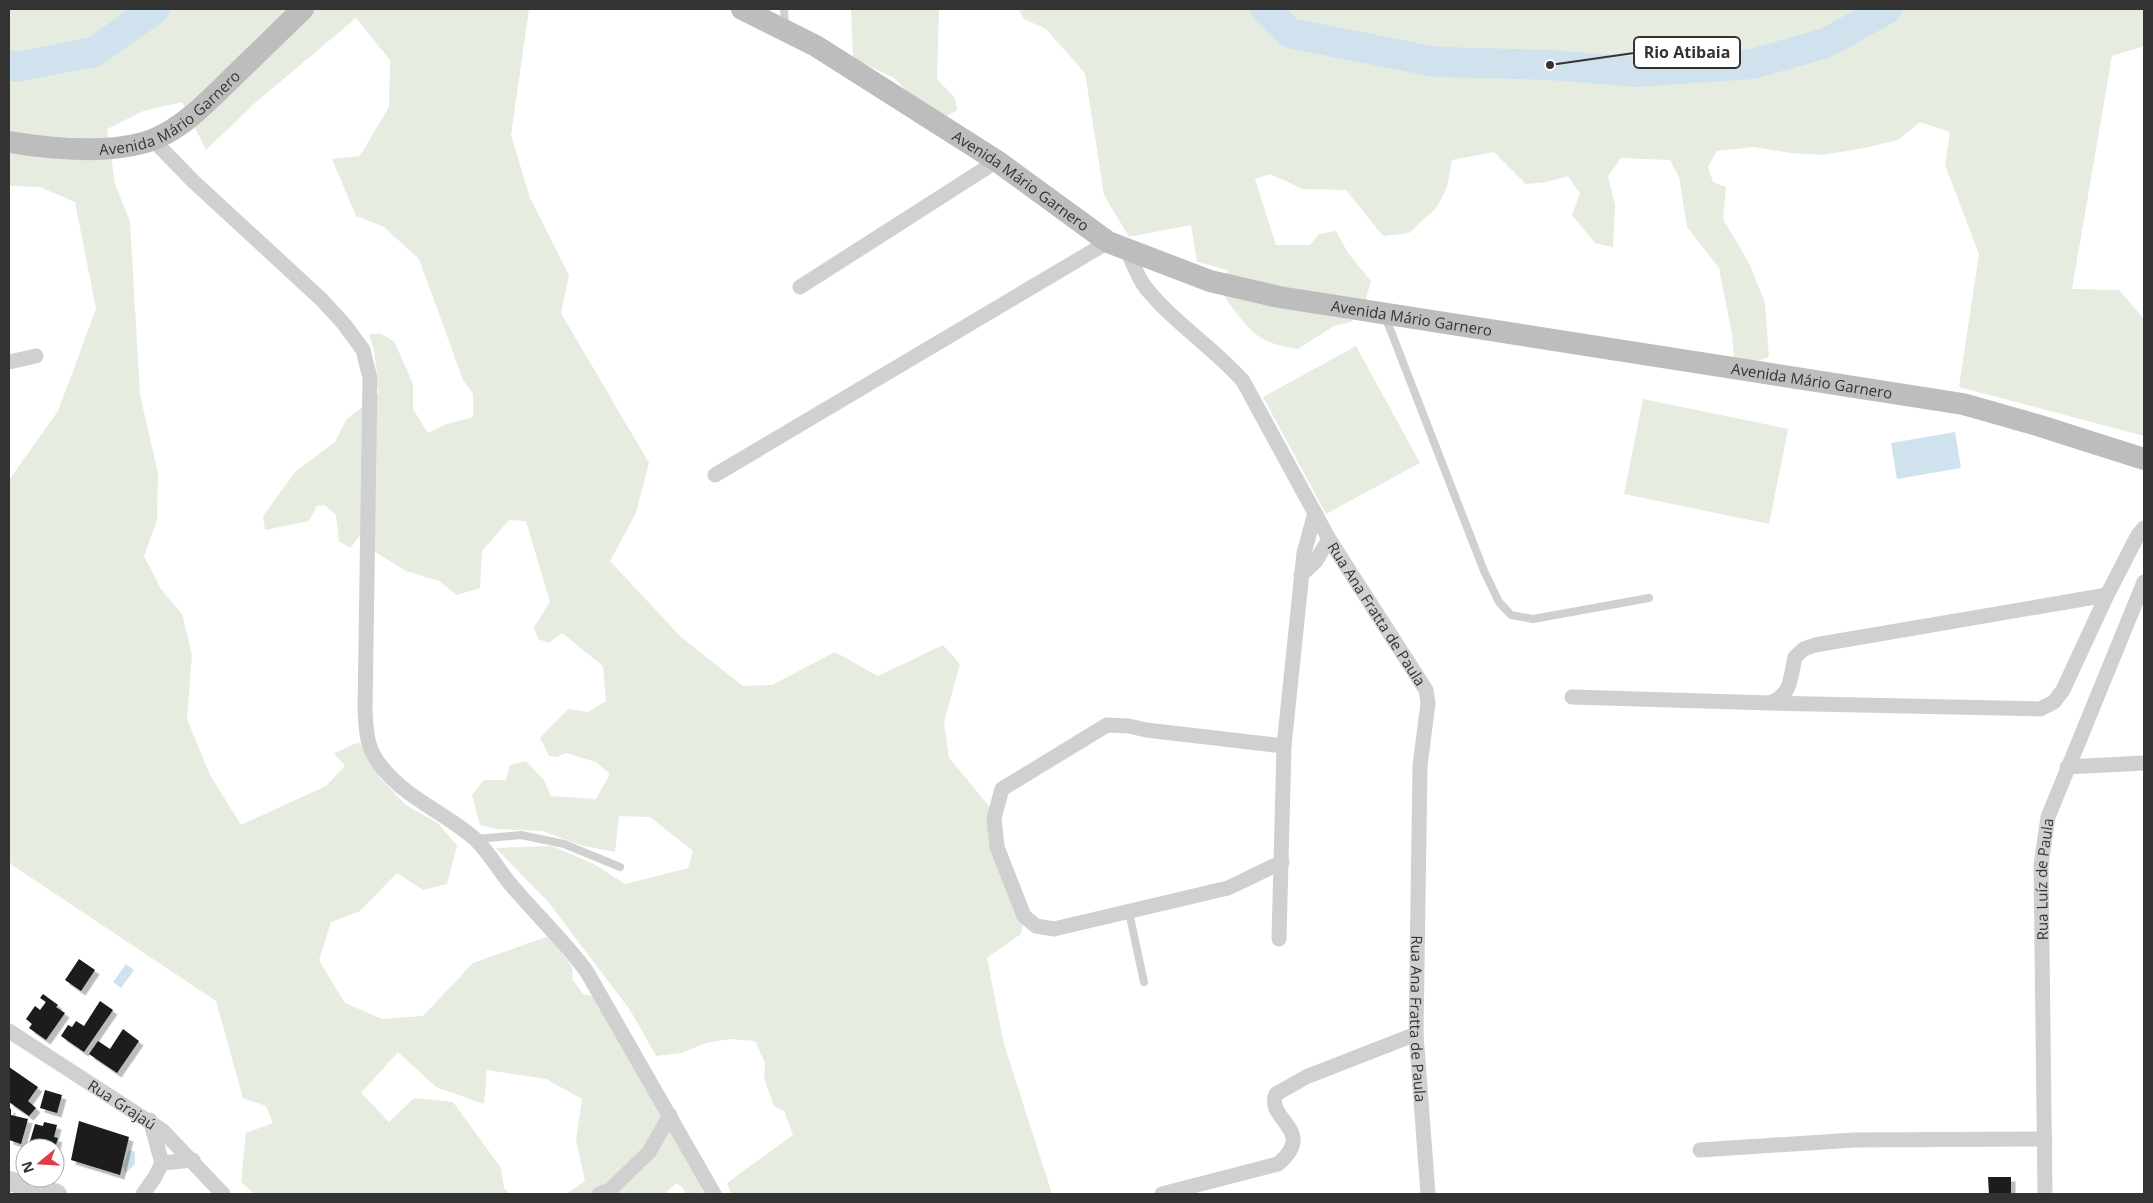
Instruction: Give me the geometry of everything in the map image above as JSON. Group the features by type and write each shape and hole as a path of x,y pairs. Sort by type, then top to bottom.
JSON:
{"main road":[{"name":"Avenida Mário Garnero","path":"9,142 110,149 132,146 153,140 178,125 210,99 303,9"},
{"name":"Avenida Mário Garnero","path":"742,9 816,46 997,161 1118,246 1210,280 1279,296 1384,314 1963,404 2037,424 2144,459"}],"street":[{"path":"153,140 194,182 321,299 344,324 363,350 370,386 365,710 368,738 373,754 385,770 415,798 475,839 508,881 572,950 587,972 714,1194"},
{"path":"800,287 997,161"},
{"path":"715,475 1118,246"},
{"name":"Rua Ana Fratta de Paula","path":"1118,246 1145,287 1165,309 1226,362 1243,382 1329,539 1426,690 1428,703 1420,766 1416,1034 1428,1194"},
{"path":"9,362 36,356"},
{"path":"1279,939 1284,746 1301,575 1304,553 1315,513"},
{"path":"1572,696 2040,709 2054,702 2063,690 2107,594 2138,535 2144,528"},
{"path":"1301,575 1316,561 1329,539"},
{"name":"Rua Luíz de Paula","path":"2046,1194 2041,865 2048,817 2144,582"},
{"path":"1770,703 1780,699 1786,693 1795,658 1799,653 1815,644 2107,594"},
{"path":"1282,862 1228,888 1054,929 1036,926 1024,916 996,847 994,818 1002,789 1107,725 1122,725 1146,730 1284,746"},
{"path":"2067,767 2144,763"},
{"name":"Rua Grajaú","path":"9,1030 150,1120 175,1141 224,1194"},
{"path":"1162,1194 1278,1164 1289,1155 1294,1146 1293,1135 1275,1105 1276,1094 1306,1077 1416,1034"},
{"path":"599,1194 610,1190 649,1152 670,1115"},
{"path":"142,1194 155,1178 162,1163 150,1120"},
{"path":"1700,1150 1854,1140 2045,1139"},
{"path":"162,1163 193,1160"},
{"path":"9,1181 57,1194"}],"lane":[{"path":"784,9 785,31"},
{"path":"1384,314 1477,554 1499,602 1511,615 1532,619 1650,598"},
{"path":"475,839 521,835 564,844 620,867"},
{"path":"1129,912 1144,982"}],"shaded area":[{"path":"9,9 529,9 511,135 530,198 569,275 561,313 649,463 636,513 610,561 681,637 743,686 772,685 835,652 878,676 943,645 960,664 944,722 949,758 989,806 1026,907 1021,934 987,958 1004,1044 1052,1194 731,1194 727,1183 793,1135 784,1111 774,1106 764,1078 765,1063 755,1041 730,1039 706,1043 681,1053 656,1056 630,1010 549,903 496,848 552,846 594,864 625,884 688,868 693,851 650,817 619,816 615,852 580,845 542,831 497,829 480,825 472,795 484,780 506,780 510,765 526,761 544,780 551,796 596,799 610,774 596,762 566,753 557,757 549,756 540,738 568,709 588,712 606,701 603,666 562,633 549,643 538,639 534,627 550,602 526,521 509,520 482,551 480,588 457,595 439,581 406,571 375,552 362,533 350,548 339,541 336,515 325,505 317,506 309,521 265,530 263,516 296,471 335,442 346,420 379,393 374,350 369,334 381,334 394,341 413,384 413,409 428,433 444,425 473,417 473,394 463,380 419,259 384,227 356,216 332,159 360,156 389,107 390,60 356,18 255,103 206,150 182,102 143,111 107,129 115,184 130,221 140,395 158,473 157,520 144,556 161,589 182,614 192,655 187,719 210,775 241,825 326,786 345,766 334,753 359,742 380,778 406,805 439,824 457,846 447,884 423,890 397,873 360,911 331,922 319,960 345,1003 382,1019 423,1016 473,963 549,936 572,967 573,980 583,994 595,997 695,1167 704,1194 684,1194 684,1189 676,1183 665,1194 566,1194 585,1181 576,1140 582,1099 546,1079 487,1070 484,1104 436,1087 398,1052 361,1093 389,1122 414,1098 453,1102 501,1168 504,1188 510,1194 254,1194 241,1182 246,1133 273,1123 266,1106 243,1098 216,1001 9,863 9,480 58,411 96,309 75,202 40,187 9,186"},
{"path":"851,9 939,9 937,79 955,98 957,110 942,119 915,99 894,78 853,58"},
{"path":"1018,9 2144,9 2144,46 2112,56 2072,289 2119,290 2144,319 2144,436 1959,387 1979,254 1945,165 1950,132 1920,122 1898,140 1823,155 1791,153 1753,147 1717,151 1708,167 1713,182 1726,187 1723,219 1749,263 1765,303 1769,357 1755,362 1734,358 1732,333 1719,268 1687,227 1679,177 1670,160 1621,158 1608,176 1615,205 1613,247 1595,243 1572,215 1580,194 1568,176 1547,182 1526,184 1494,152 1452,160 1447,187 1437,207 1409,233 1383,236 1346,190 1303,189 1270,174 1255,179 1276,245 1310,245 1319,234 1336,231 1348,253 1371,281 1364,305 1351,322 1334,326 1298,349 1272,343 1255,334 1225,298 1228,270 1197,262 1191,225 1129,237 1104,195 1085,73 1046,29 1024,19"},
{"path":"1356,346 1420,463 1326,514 1263,397"},
{"path":"1643,399 1788,429 1769,524 1624,494"}],"water":[{"path":"1955,432 1961,468 1897,479 1891,443"},
{"path":"126,964 134,970 121,988 113,982"},
{"path":"129,1150 135,1152 135,1164 125,1173 123,1166"}],"building":[{"path":"79,959 95,970 81,991 65,980"},
{"path":"43,994 65,1013 46,1040 29,1028 32,1024 26,1019 35,1006 40,1010 46,1002 40,998"},
{"path":"100,1001 113,1010 84,1052 61,1036 68,1025 72,1027 76,1021 84,1026"},
{"path":"123,1029 139,1041 117,1073 89,1054 98,1041 110,1049"},
{"path":"9,1067 38,1087 28,1101 36,1108 29,1116 9,1102"},
{"path":"45,1090 62,1095 57,1113 40,1108"},
{"path":"9,1108 11,1109 11,1115 28,1119 23,1138 15,1138 15,1142 9,1140"},
{"path":"79,1121 129,1137 120,1175 71,1160"},
{"path":"44,1122 57,1125 54,1137 58,1138 31,1138 35,1124 43,1126"},
{"path":"1988,1177 2011,1177 2011,1194 1989,1194"}],"waterway":[{"path":"9,65 16,67 94,52 155,9"},
{"path":"1265,9 1290,33 1436,62 1550,65 1636,72 1752,64 1826,43 1887,9"}],"place":[{"name":"Rio Atibaia","path":"1550,65"}]}
